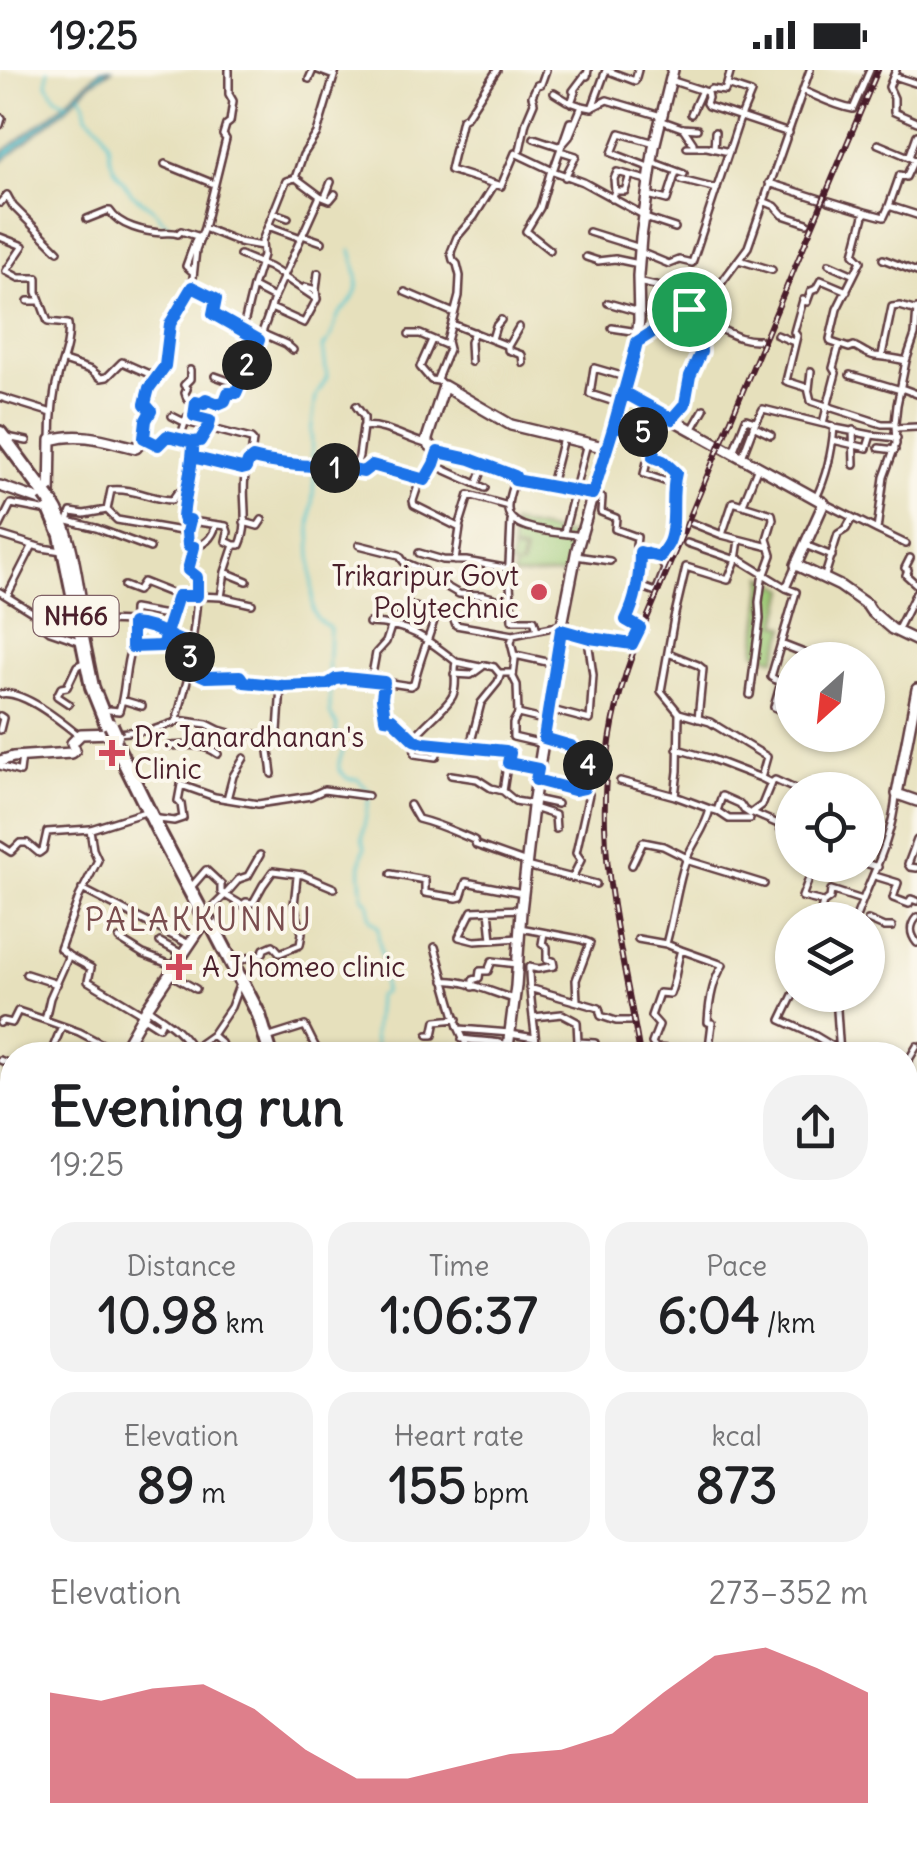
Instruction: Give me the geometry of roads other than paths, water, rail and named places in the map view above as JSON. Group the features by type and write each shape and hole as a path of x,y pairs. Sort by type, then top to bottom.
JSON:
{"highway":[{"name":"NH66","path":"2,436 47,499 65,533 95,698 259,1015 267,1042"},
{"name":"NH66","path":"47,499 65,551 83,635"}],"street":[{"path":"52,440 86,436 136,448 144,438 151,411 145,404 149,388 165,366 170,324 192,287 199,237 226,140 223,135 230,122 233,101 229,94 229,70"},
{"path":"242,329 261,263 262,241 286,182 295,178 317,133 335,73 315,70 309,79"},
{"path":"497,70 468,116 462,119 450,170 502,186 515,153 675,228"},
{"path":"520,150 534,103 532,96 546,70"},
{"path":"571,103 573,91 588,70"},
{"path":"592,108 605,70 634,81 638,70"},
{"path":"509,1042 537,775 576,556 638,337 639,255 655,143 672,75 704,91 722,92 731,70"},
{"path":"612,328 638,337 689,309 722,282 739,260 750,245 810,70"},
{"path":"804,93 833,106 853,109 870,70"},
{"path":"915,83 895,73 889,87 894,112 917,122"},
{"path":"589,232 668,264 679,260 692,262 751,92 727,86"},
{"path":"691,114 704,91"},
{"path":"704,91 706,105 789,134"},
{"path":"554,93 571,103 592,108 608,100 697,130"},
{"path":"550,250 526,231 540,208 561,148 582,106"},
{"path":"683,128 693,143 690,147 728,152"},
{"path":"714,149 715,132"},
{"path":"655,143 620,133 612,152 717,189"},
{"path":"908,158 917,135"},
{"path":"534,138 576,156 565,176"},
{"path":"829,201 884,218 900,176 906,177 914,160 878,144"},
{"path":"166,164 214,184"},
{"path":"612,199 617,172 650,181"},
{"path":"648,195 666,200 680,175"},
{"path":"616,191 625,191 630,176"},
{"path":"295,178 330,200 336,194"},
{"path":"190,370 185,393 195,403 204,404 206,399 218,404 225,401 228,393 236,393 301,236 331,182"},
{"path":"769,182 820,199"},
{"path":"426,444 459,296 460,276 458,264 451,257 452,246 494,185"},
{"path":"0,203 7,196 58,251"},
{"path":"763,201 784,215 807,223"},
{"path":"889,206 917,215"},
{"path":"88,219 110,211 113,218 128,226 199,237"},
{"path":"865,212 854,254 862,260 837,308 830,339 872,356 906,361"},
{"path":"274,213 288,218"},
{"path":"268,226 322,242"},
{"path":"204,228 239,242 263,246"},
{"path":"0,237 23,246 6,271 19,278 37,278 39,300 48,322 68,324 68,346 52,412 49,511 11,504 0,526"},
{"path":"240,254 317,299"},
{"path":"586,257 603,261 639,255"},
{"path":"739,260 772,270"},
{"path":"883,260 917,272"},
{"path":"830,264 854,275"},
{"path":"271,308 304,323 317,299 318,273"},
{"path":"808,389 786,380 802,301 807,302 821,280 846,287"},
{"path":"638,282 660,287"},
{"path":"192,287 216,299 213,314 293,350"},
{"path":"253,287 274,298"},
{"path":"302,288 316,290"},
{"path":"405,292 454,313"},
{"path":"28,302 39,300"},
{"path":"608,303 640,311"},
{"path":"877,530 884,478 897,438 895,426 906,361 915,341 917,310 892,307 882,355"},
{"path":"672,419 685,404 701,352 705,316 689,309"},
{"path":"676,316 759,340"},
{"path":"492,339 501,320"},
{"path":"452,324 508,346 508,350 522,355 523,363"},
{"path":"508,346 519,327"},
{"path":"409,334 414,332 448,346"},
{"path":"470,362 474,332"},
{"path":"777,335 794,342"},
{"path":"432,340 420,366 431,380 511,425 607,448"},
{"path":"824,424 840,345"},
{"path":"64,360 101,378 122,362 156,377"},
{"path":"620,404 590,394 594,368 628,378"},
{"path":"811,370 810,401 882,424 917,427"},
{"path":"850,375 917,394"},
{"path":"215,376 240,384"},
{"path":"623,392 906,544"},
{"path":"0,397 52,412"},
{"path":"194,416 195,403"},
{"path":"355,470 364,426 364,417 356,406"},
{"path":"754,424 765,408 834,428 897,438"},
{"path":"692,430 704,409"},
{"path":"854,414 854,465"},
{"path":"172,416 253,441 242,485 247,505 241,543 234,546 221,596"},
{"path":"144,438 158,445 167,436 180,439 193,442 200,441 210,420 187,418 180,439"},
{"path":"738,455 747,418 771,436"},
{"path":"614,425 650,435 653,457 644,474 673,487"},
{"path":"364,426 382,428 438,452 515,476 508,506 511,518 528,528 581,536"},
{"path":"786,588 820,500 834,428"},
{"path":"833,440 867,448 871,435"},
{"path":"2,436 28,441"},
{"path":"552,485 563,438"},
{"path":"193,442 183,518 227,528 226,541 234,546"},
{"path":"564,533 587,443"},
{"path":"879,448 894,450"},
{"path":"193,455 199,459 313,465 363,472 372,465 427,479 438,452"},
{"path":"653,457 675,470 671,538 660,557"},
{"path":"477,484 485,464"},
{"path":"434,465 485,488"},
{"path":"743,504 758,466"},
{"path":"420,479 414,506 460,527"},
{"path":"190,670 206,677 240,676 244,682 280,686 328,684 336,679 413,685 437,611 453,617 456,624 513,634 562,627 590,638 632,644 640,628 626,620 641,569 638,538 614,528 616,518 602,513 603,499 576,490 515,480"},
{"path":"0,486 47,499 66,521 83,635 83,662 57,696 70,704"},
{"path":"107,510 112,490 132,490 166,501 177,494"},
{"path":"455,561 469,495 508,506"},
{"path":"722,535 733,502 773,515 768,540 772,555 759,602 750,695"},
{"path":"66,521 71,512 107,510"},
{"path":"107,510 117,520 187,532"},
{"path":"511,518 512,620 534,620 537,630"},
{"path":"824,579 838,534 852,518"},
{"path":"190,520 189,546 194,547"},
{"path":"244,522 258,526 262,520"},
{"path":"66,521 150,548"},
{"path":"692,523 769,547"},
{"path":"177,720 195,632 197,577 188,570 194,547 212,537 216,525"},
{"path":"0,535 65,551"},
{"path":"739,540 728,580 686,567 661,691 679,713 710,722 767,757 761,778"},
{"path":"687,543 736,560 796,592 782,642"},
{"path":"359,544 399,555 404,562 459,594 511,603"},
{"path":"7,596 33,545"},
{"path":"805,545 832,556"},
{"path":"640,552 660,557"},
{"path":"419,553 510,569"},
{"path":"576,556 610,561"},
{"path":"637,585 656,592 665,568 660,557"},
{"path":"897,631 917,588 906,575 910,558"},
{"path":"796,566 840,586 897,631 917,641"},
{"path":"225,572 247,581"},
{"path":"124,586 136,591 142,582 178,596 221,596 252,604"},
{"path":"0,592 35,614 50,632 64,637 83,635 96,621 154,626 190,644"},
{"path":"132,647 160,646 178,596"},
{"path":"371,680 376,653 409,604 436,614"},
{"path":"172,616 134,608 132,647 122,700 111,729 145,812 236,962 262,1016 267,1042"},
{"path":"370,623 394,625 429,639 456,662 494,666 500,673 514,673"},
{"path":"513,634 518,714 512,736 571,746 587,763 584,788"},
{"path":"548,709 590,720 590,638"},
{"path":"668,653 698,664 703,670 698,719"},
{"path":"514,655 556,664"},
{"path":"440,745 436,756 415,754 414,739 453,696 456,662"},
{"path":"454,674 470,675 482,666"},
{"path":"470,746 481,704 500,673"},
{"path":"384,682 385,718 392,719 414,739 510,753 503,791"},
{"path":"272,774 266,736 268,731 278,731 280,686"},
{"path":"885,844 913,730 917,689"},
{"path":"0,694 22,696 78,735"},
{"path":"122,700 142,706"},
{"path":"675,796 679,713"},
{"path":"518,714 547,721"},
{"path":"0,716 0,730"},
{"path":"0,764 22,756 74,752 72,742 78,735 111,729 153,730 177,720 212,725 247,738 251,734 266,736"},
{"path":"111,729 194,885 265,1042"},
{"path":"170,746 196,745 218,754"},
{"path":"678,749 771,782"},
{"path":"0,764 20,772 22,756"},
{"path":"227,798 233,776 244,758"},
{"path":"508,763 574,790 584,788 589,792 576,853 581,860 572,878"},
{"path":"451,775 477,779 515,801 557,804"},
{"path":"751,816 762,805 775,780"},
{"path":"620,781 675,796 729,818 751,816 775,823"},
{"path":"159,819 183,818 178,801 181,786 267,804 328,790 368,796"},
{"path":"896,794 917,801"},
{"path":"666,944 687,859 722,796 740,804 751,816"},
{"path":"533,804 555,815 556,829"},
{"path":"410,805 418,818 448,827 474,840 476,846 596,884"},
{"path":"0,845 11,852 20,843 26,843 39,852 47,832 90,829 145,812"},
{"path":"90,829 98,860 82,889 60,950 90,968 88,981 144,1013 160,1027 163,1019 179,1030 187,1042"},
{"path":"917,840 908,864 917,868"},
{"path":"632,865 642,842 764,884"},
{"path":"130,1042 182,954 225,895 239,879 248,876 260,854"},
{"path":"194,885 206,870 221,884 221,892 242,905 252,903 273,871 310,877 334,888"},
{"path":"390,874 424,880 425,893 457,898 461,898 466,882 523,893"},
{"path":"236,962 263,953 273,945 280,953 300,945 302,933 294,906 297,875"},
{"path":"885,879 898,882 893,898 909,904 911,899 917,901"},
{"path":"808,882 802,897 819,902"},
{"path":"824,902 830,898 831,890 862,900 872,882"},
{"path":"82,889 189,944"},
{"path":"522,909 472,910 460,937 470,941 492,940 544,932 590,944 576,980 576,1001"},
{"path":"489,910 492,940"},
{"path":"917,916 910,930 917,943"},
{"path":"885,927 892,927"},
{"path":"473,988 480,971 488,971 492,961 538,969 554,966 547,960 547,947 542,943 544,932"},
{"path":"638,939 666,944 723,966 715,978 709,1042"},
{"path":"119,940 172,970 196,989"},
{"path":"160,942 182,954"},
{"path":"435,947 464,1042"},
{"path":"652,1042 659,1025 651,1016 659,993 670,994 681,950"},
{"path":"44,1020 68,955"},
{"path":"529,967 535,1042"},
{"path":"26,974 56,984"},
{"path":"444,981 456,980 514,999"},
{"path":"516,984 599,1008 601,1016 631,1022"},
{"path":"205,1042 231,1007 238,988"},
{"path":"0,1023 12,1023 18,1011 98,1042"},
{"path":"785,1012 781,1020 825,1042"},
{"path":"837,1012 838,1042"},
{"path":"534,1017 562,1014 576,1022 578,1042"},
{"path":"428,1035 433,1035 436,1020 457,1019"},
{"path":"55,1042 62,1026"},
{"path":"281,1042 305,1026 313,1042"},
{"path":"460,1029 509,1042"},
{"path":"212,1035 220,1042"},
{"path":"462,1039 509,1042 534,1038"},
{"path":"22,1854 34,1854"}],"water":[{"path":"101,70 111,70 92,82 0,163 2,153"}],"waterway":[{"path":"48,70 47,84 56,97 67,103"},
{"path":"80,94 87,115 101,128 108,142 115,170 132,194 172,230"},
{"path":"328,680 330,628 313,611 311,433 316,396 327,377 323,347 339,314 356,292 351,250"},
{"path":"330,684 330,714 344,748 339,770 348,779 358,779 370,792 362,838 365,847 361,878 370,919 378,927 383,960 383,993 377,996 375,1042"}],"railway":[{"path":"638,1042 614,911 605,825 606,776 617,704 640,635 878,70"}],"place":[{"name":"Trikaripur Govt Polytechnic","path":"539,592"},
{"name":"Dr. Janardhanan's Clinic","path":"112,753"},
{"name":"A J homeo clinic","path":"179,967"}],"district":[{"name":"PALAKKUNNU","path":"199,919"}]}
